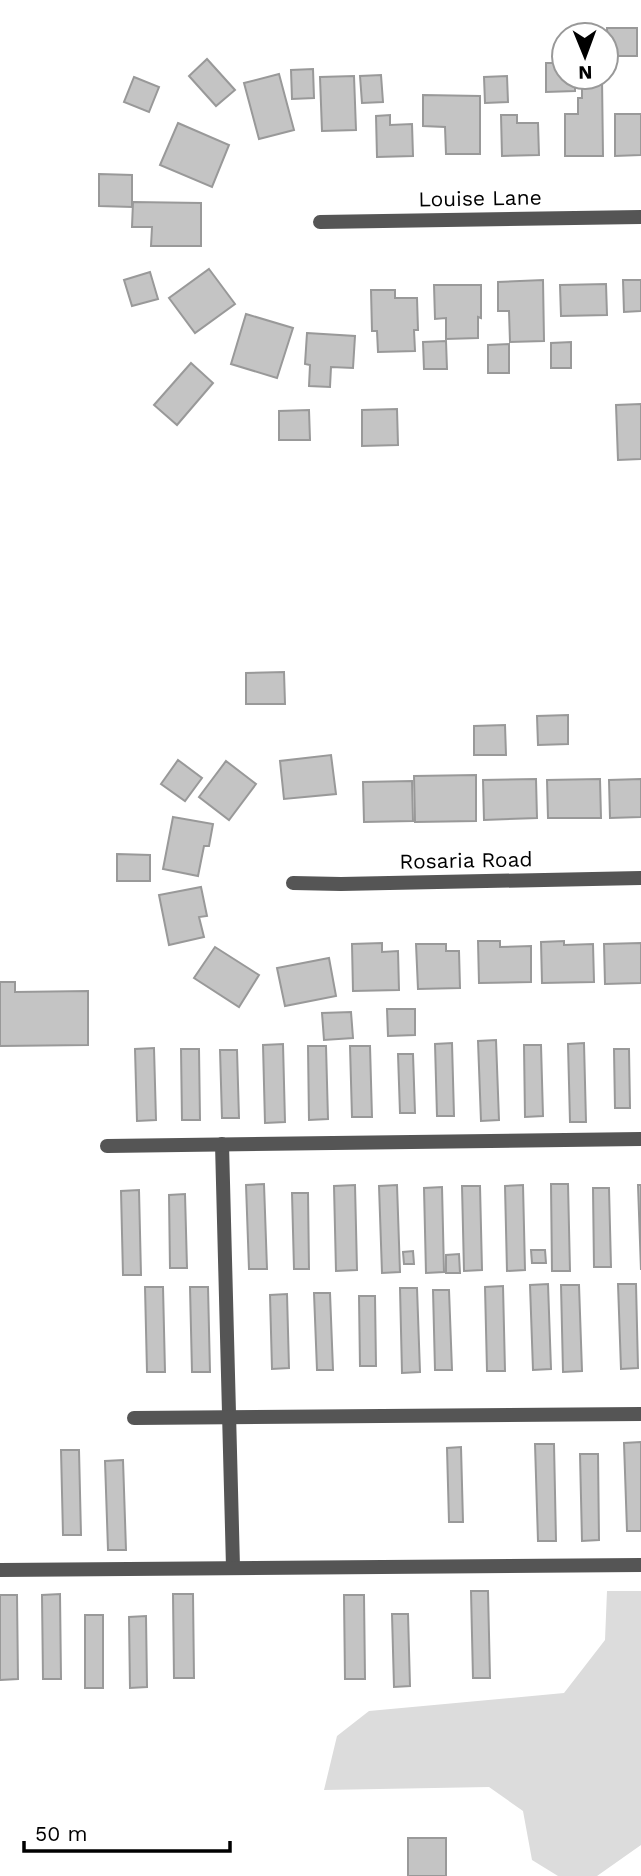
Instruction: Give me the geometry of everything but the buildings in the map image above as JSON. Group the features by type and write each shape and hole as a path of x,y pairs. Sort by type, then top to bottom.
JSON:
{"street":[{"name":"Louise Lane","path":"320,222 641,217"},
{"name":"Rosaria Road","path":"293,883 641,878"},
{"path":"107,1146 641,1139"},
{"path":"222,1144 233,1567"},
{"path":"134,1418 641,1414"},
{"path":"0,1570 641,1565"}],"shaded area":[{"path":"607,1591 641,1591 641,1845 597,1876 558,1876 532,1860 523,1811 489,1787 324,1790 337,1736 369,1711 564,1693 605,1640"}]}
